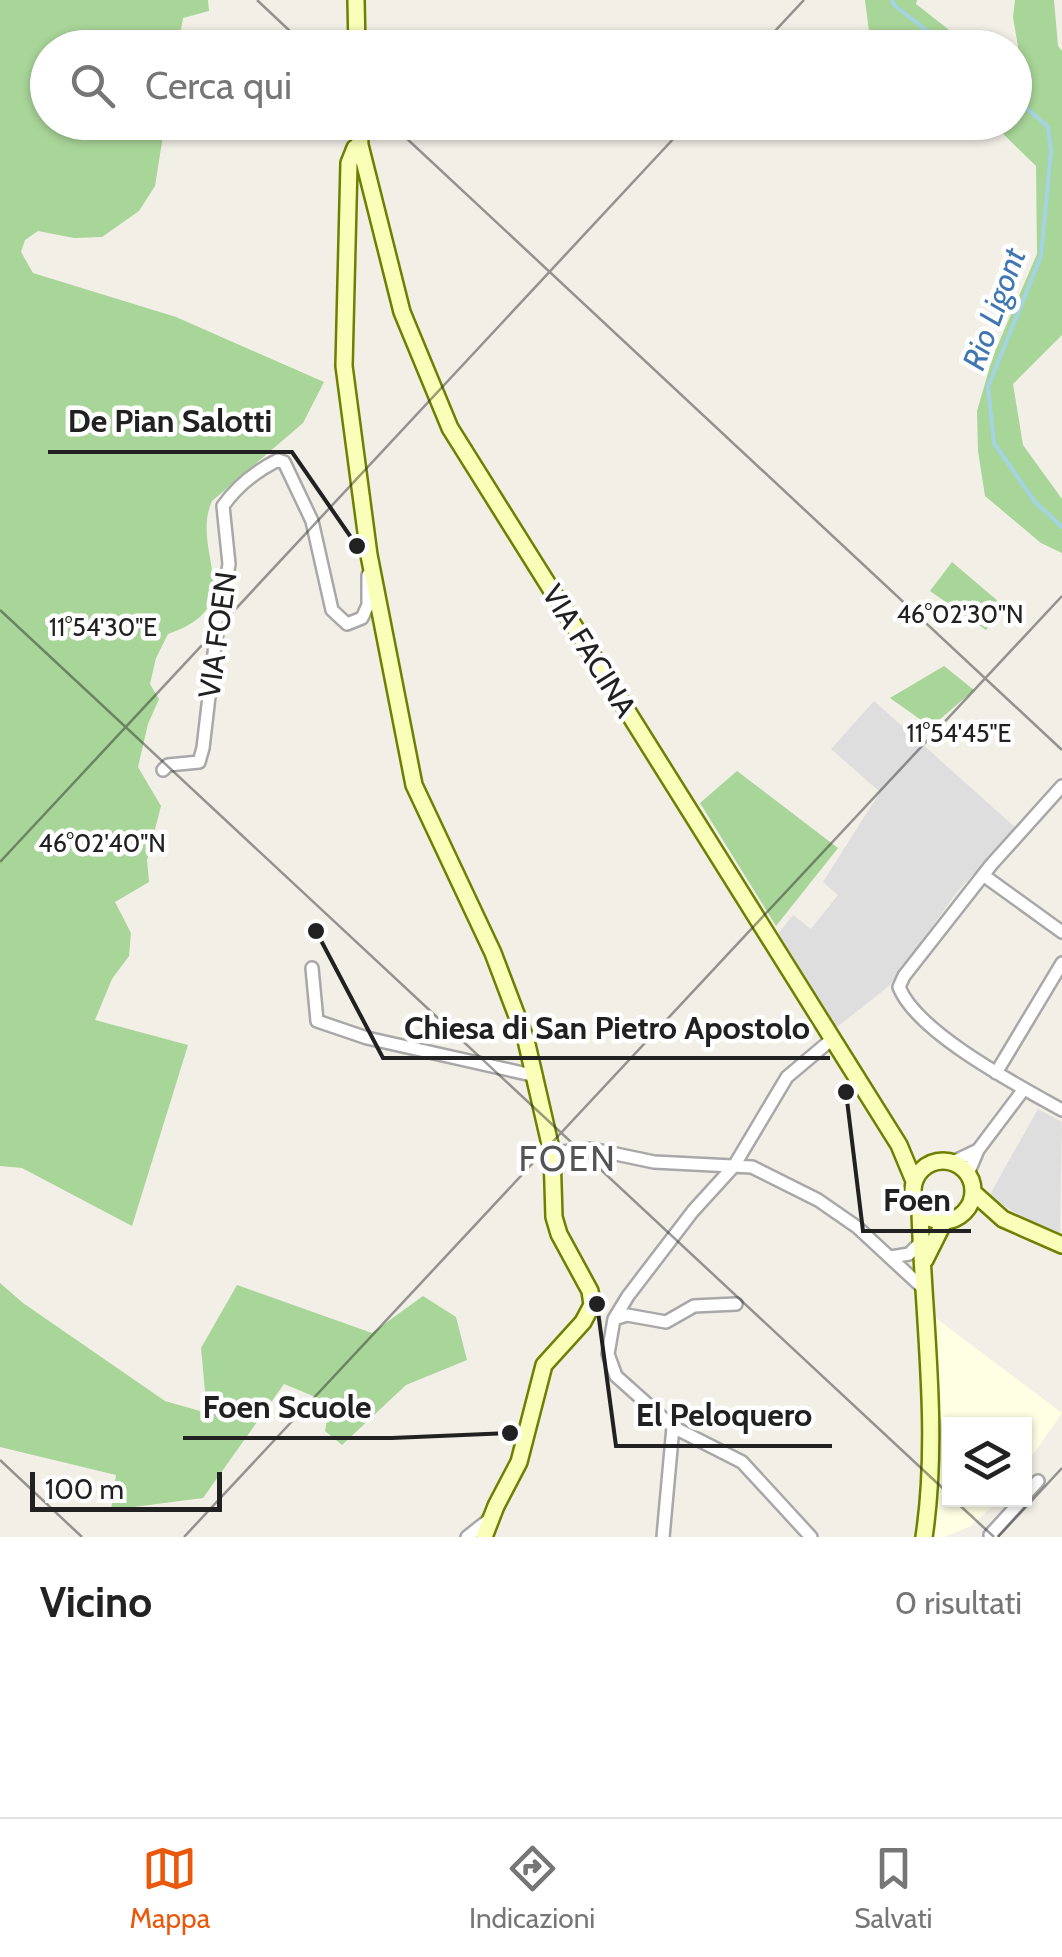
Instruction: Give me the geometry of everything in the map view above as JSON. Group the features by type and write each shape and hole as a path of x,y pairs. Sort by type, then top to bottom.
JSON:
{"main road":[{"path":"356,0 357,30"},
{"name":"VIA FACINA","path":"360,140 402,312 450,428 898,1145 914,1181"},
{"name":"VIA FOEN","path":"360,145 354,148 349,164 344,366 369,555 414,785 493,953 536,1076 552,1153 554,1217 590,1291 592,1309"},
{"name":"VIA FACINA","path":"898,1145 927,1165"},
{"path":"944,1222 920,1211 914,1202 914,1181 927,1165 940,1161 953,1162 968,1174 974,1193 1003,1219 1062,1245"},
{"path":"962,1215 974,1193"},
{"path":"920,1211 929,1488 924,1537"},
{"path":"923,1281 928,1249 944,1222 962,1215 1003,1219"},
{"path":"480,1537 518,1462 544,1365 592,1309"}],"street":[{"name":"VIA FOEN","path":"163,770 168,765 199,762 203,748 228,564 222,506 231,494 262,468 278,460 284,462 312,521 332,610 347,624 362,618 368,605 369,555"},
{"path":"1062,786 984,876 899,987 940,1034 996,1073 1062,1110"},
{"path":"984,876 1062,932"},
{"path":"996,1073 1062,963"},
{"path":"312,968 317,1021 366,1038 536,1076"},
{"path":"811,1537 742,1462 673,1427 616,1376 608,1354 614,1319 692,1211 734,1166 787,1077 832,1040"},
{"path":"968,1174 978,1150 1024,1089"},
{"path":"552,1153 592,1149 654,1162 752,1167 818,1200 923,1281"},
{"path":"953,1162 978,1150"},
{"path":"892,1257 910,1254 921,1242"},
{"path":"592,1309 614,1319 628,1315 666,1322 694,1306 736,1304"},
{"path":"663,1537 673,1427"},
{"path":"1032,1488 1038,1481"},
{"path":"992,1537 1015,1507"}],"shaded area":[{"path":"874,701 1016,828 957,892 889,986 827,1035 774,939 793,915 811,929 838,895 823,882 880,792 831,749"},
{"path":"1038,1109 1062,1122 1060,1233 1020,1216 989,1196"},
{"path":"933,1316 1062,1413 1032,1455 1032,1417 942,1417 942,1507 991,1507 971,1526 945,1537 928,1537"}],"green space":[{"path":"0,0 208,0 209,11 183,18 181,30 30,30 30,140 162,140 155,186 139,211 102,237 74,238 38,231 25,240 21,252 33,273 176,317 324,382 303,423 212,501 207,540 213,593 207,609 193,622 168,634 156,658 150,684 159,699 148,724 138,767 161,806 147,860 149,882 115,902 131,933 129,956 112,979 95,1020 188,1045 132,1226 22,1168 0,1166"},
{"path":"865,0 917,0 916,4 949,30 869,30"},
{"path":"1015,0 1054,0 1058,46 1062,51 1062,335 1013,384 1023,445 1062,499 1062,553 1041,543 985,496 978,451 977,411 993,356 1037,254 1036,166 1009,140 1032,140 1032,30 1015,30"},
{"path":"952,562 1005,607 986,630 930,591"},
{"path":"944,666 974,690 931,727 890,698"},
{"path":"737,771 838,848 776,926 700,803"},
{"path":"0,1283 165,1401 207,1413 201,1348 237,1285 372,1333 423,1296 456,1317 467,1360 406,1385 342,1445 325,1431 330,1403 284,1384 203,1498 111,1510 116,1475 0,1447"}],"waterway":[{"name":"Rio Ligont","path":"892,0 926,30"},
{"name":"Rio Ligont","path":"1032,113 1048,127 1051,151 1041,256 988,387 994,443 1035,502 1062,527"}],"place":[{"name":"De Pian Salotti","path":"357,546"},
{"name":"Chiesa di San Pietro Apostolo","path":"316,931"},
{"name":"Foen","path":"846,1092"},
{"name":"El Peloquero","path":"597,1304"},
{"name":"Foen Scuole","path":"510,1433"}],"district":[{"name":"FOEN","path":"568,1159"}]}
